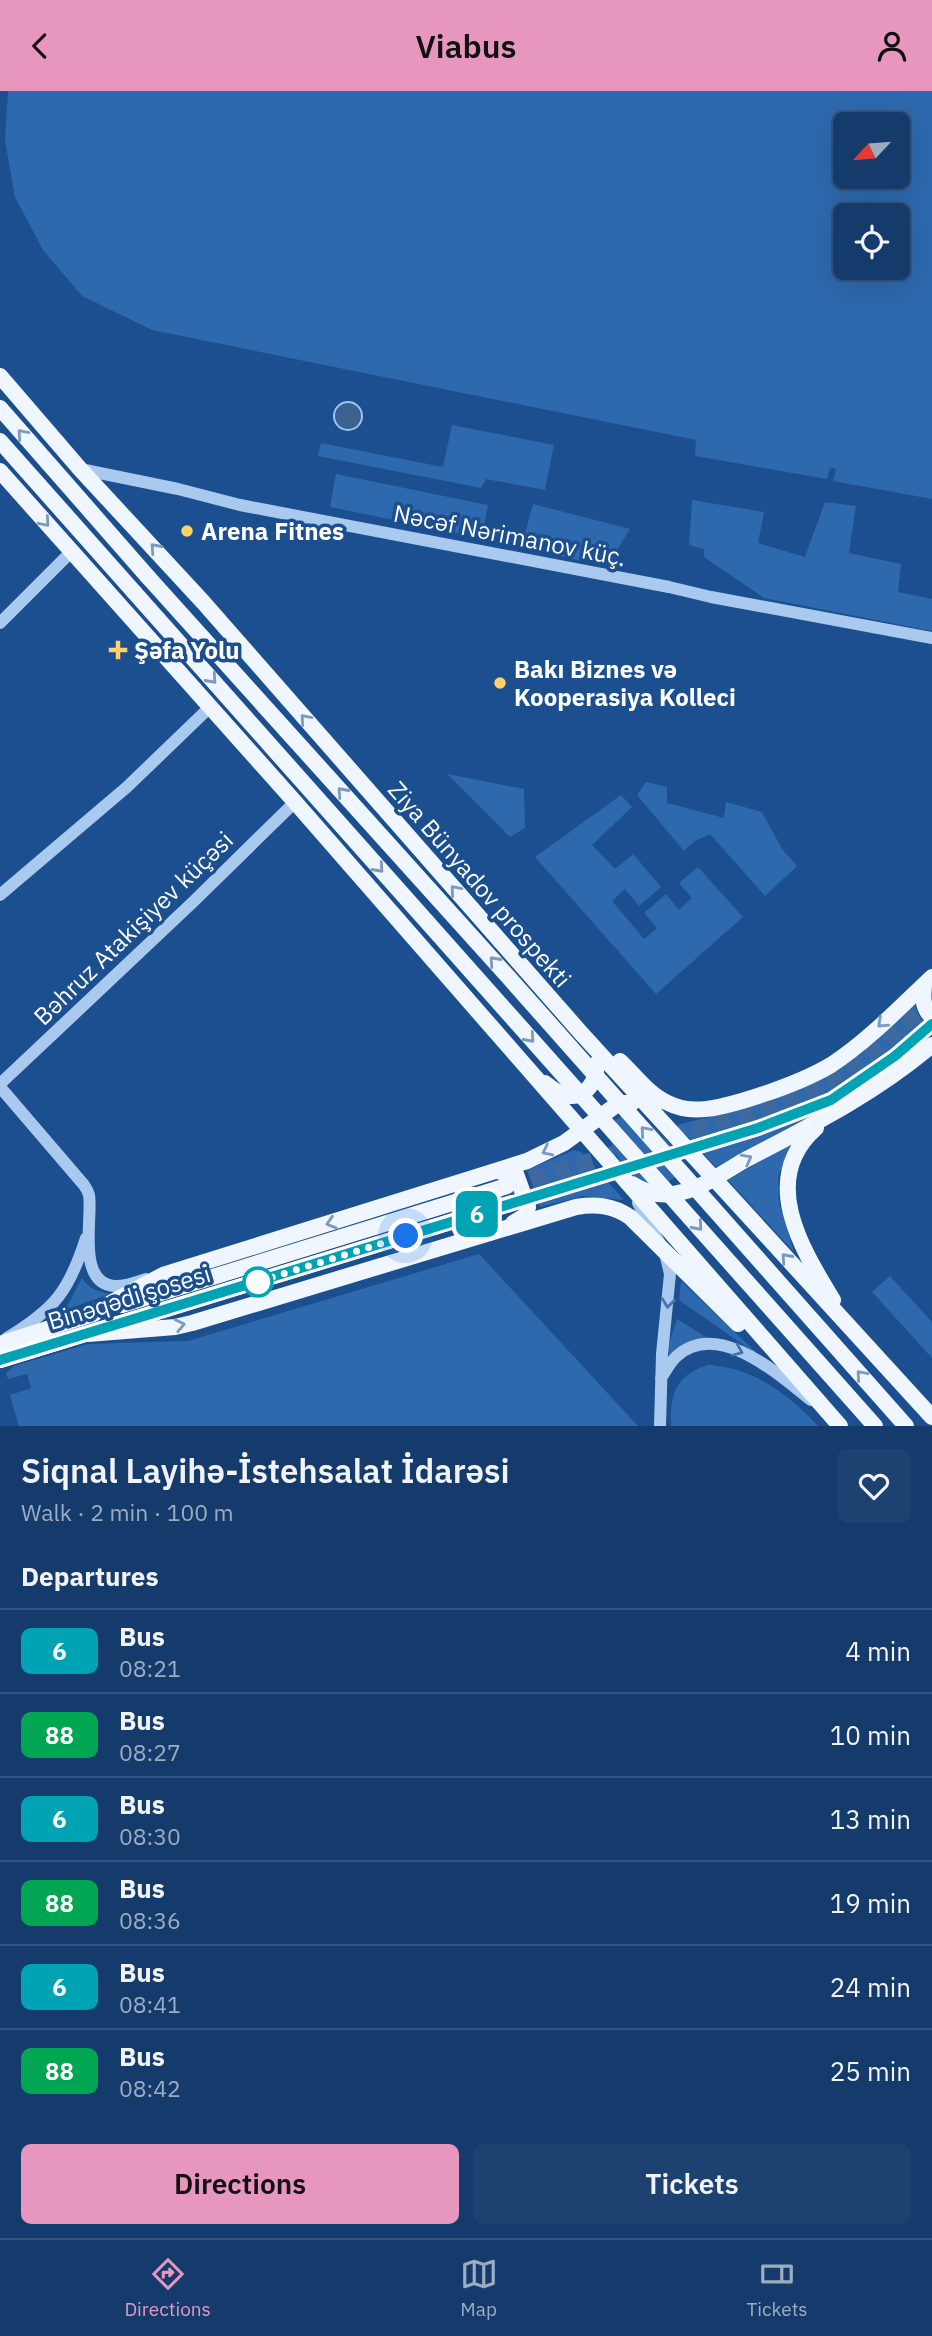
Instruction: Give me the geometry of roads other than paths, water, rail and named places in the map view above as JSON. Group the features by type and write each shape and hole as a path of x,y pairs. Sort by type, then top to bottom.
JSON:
{"main road":[{"name":"Ziya Bünyadov prospekti","path":"0,376 80,469 147,539 581,1034 932,1419"},
{"name":"Ziya Bünyadov prospekti","path":"0,408 906,1426"},
{"path":"0,441 875,1426"},
{"path":"0,471 295,802 836,1422"},
{"path":"581,1034 613,1054 667,1103 686,1109 706,1109 759,1096 832,1064 857,1046 928,981"},
{"path":"928,981 923,1003 932,1017"},
{"path":"526,1069 558,1092 570,1096 588,1089 597,1073 592,1051 581,1034"},
{"path":"603,1113 599,1121 599,1138 619,1174 643,1191 662,1195 684,1192 839,1111 887,1080 932,1045"},
{"path":"84,1317 163,1275 542,1154 581,1131 619,1103 633,1104 649,1112 666,1126"},
{"path":"839,1111 803,1141 794,1159 787,1187 789,1205 801,1244 855,1334"},
{"path":"662,1195 681,1187 694,1176 695,1166 684,1146"},
{"path":"486,1174 508,1170 516,1174 527,1207 526,1215 502,1229"},
{"name":"Binəqədi şosesi","path":"0,1343 508,1186"},
{"name":"Binəqədi şosesi","path":"0,1360 512,1203"},
{"path":"88,1334 175,1327 192,1323 576,1207 603,1205 630,1217 836,1422"}],"street":[{"name":"Nəcəf Nərimanov küç.","path":"80,469 240,505 932,638"},
{"path":"0,624 71,552"},
{"path":"0,895 127,787 210,707"},
{"name":"Bəhruz Atakişiyev küçəsi","path":"0,1085 295,802"},
{"path":"0,1085 84,1185 89,1196 87,1234 91,1260 95,1272 103,1282 121,1286 163,1275"},
{"path":"619,1174 658,1236 670,1274 661,1378 660,1426"},
{"path":"0,1343 43,1314 61,1296 75,1271 87,1234"},
{"path":"661,1378 675,1357 684,1350 708,1345 737,1348 776,1373 836,1422"}],"tunnel":[{"path":"508,1186 751,1112 803,1093 843,1072 884,1042 932,999"},
{"path":"515,1202 758,1128 831,1100 895,1056 932,1024"}],"place":[{"name":"Arena Fitnes","path":"187,531"},
{"name":"Şəfa Yolu","path":"118,650"},
{"name":"Bakı Biznes və Kooperasiya Kolleci","path":"500,683"}]}
